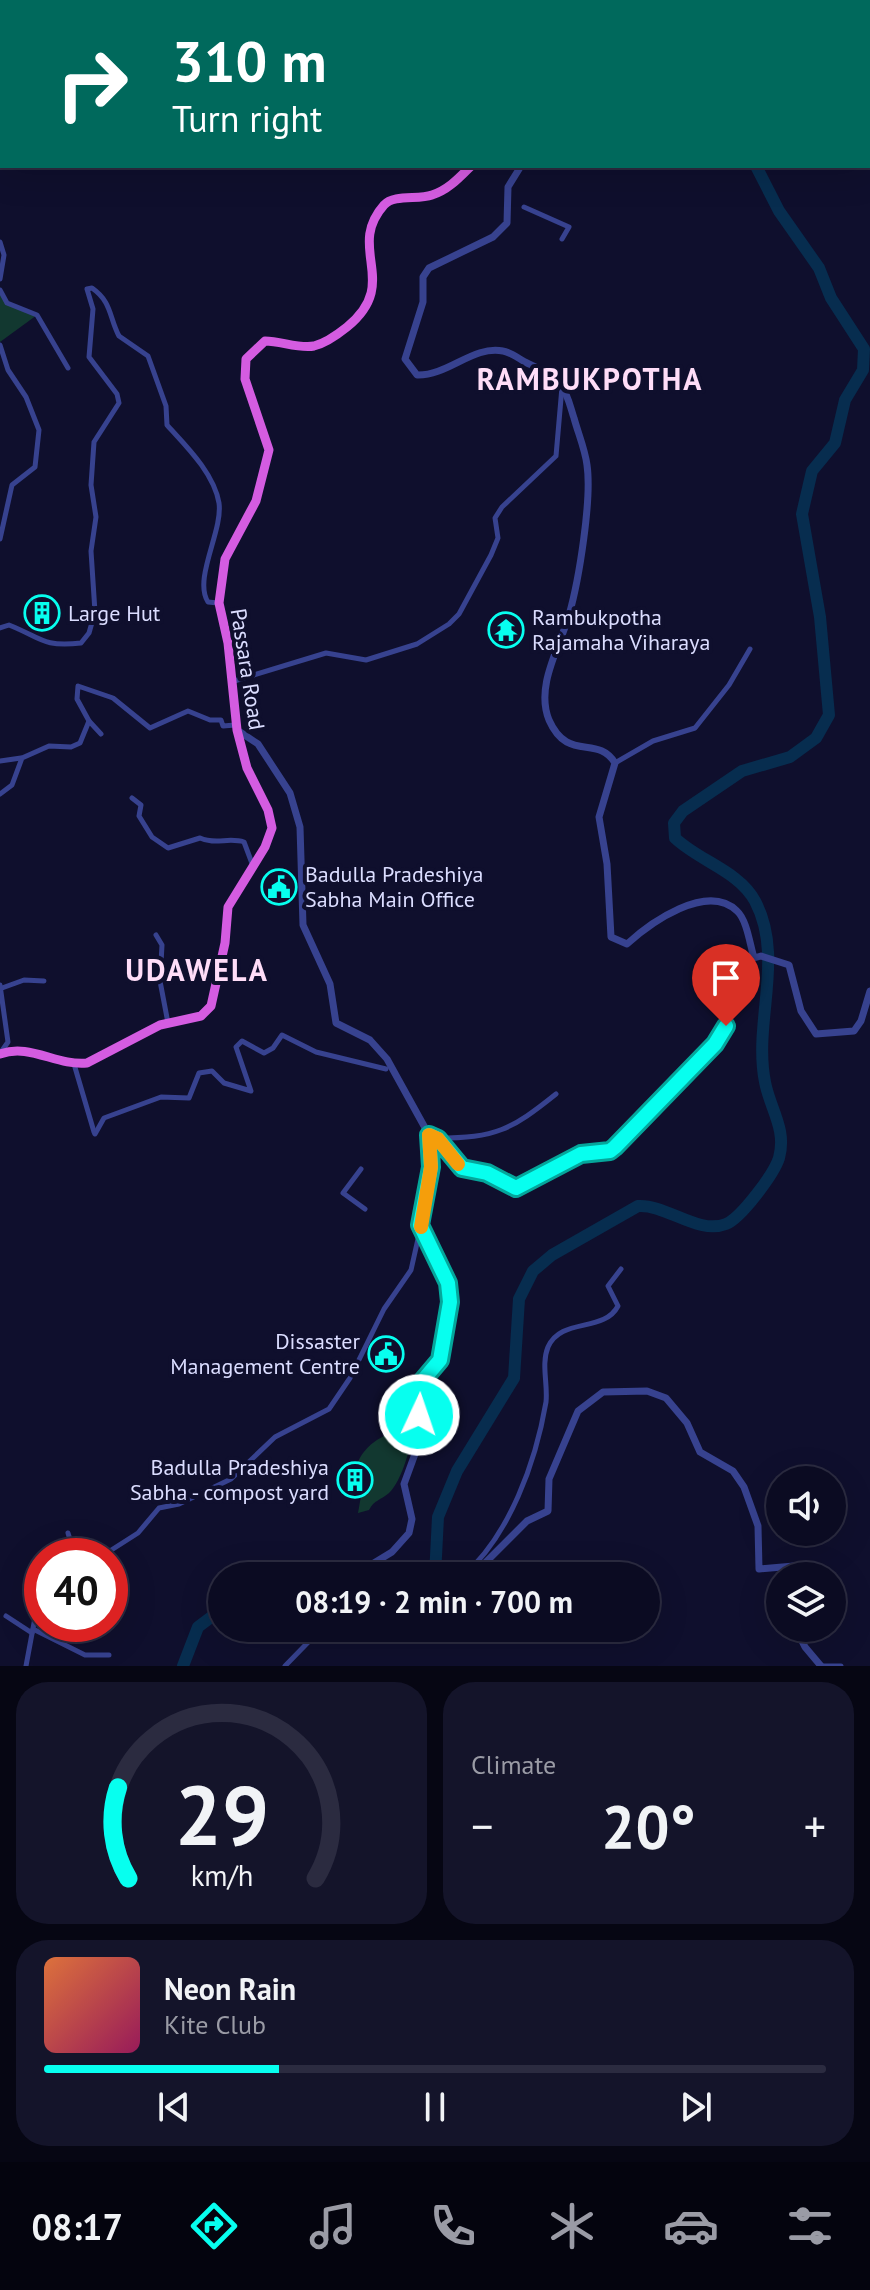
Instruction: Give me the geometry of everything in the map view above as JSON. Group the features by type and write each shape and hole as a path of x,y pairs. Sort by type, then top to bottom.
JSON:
{"highway":[{"name":"Passara Road","path":"74,1064 87,1063 168,1023 201,1016 211,1006 225,943 228,907 270,835 272,822 247,768 237,727 219,603 225,559 256,501 269,450 248,389 246,359 265,341 316,346 358,318 373,294 375,280 368,239 382,207 389,200 430,196 445,190 469,168"},
{"path":"0,1054 15,1049 74,1064"}],"street":[{"path":"520,168 508,187 507,223 493,237 429,268 423,277 423,302 405,359 417,375 430,375 485,351 504,351 554,378 562,386 587,463 588,479 579,564 569,615 555,651 546,709 559,737 567,744 600,749 609,754 615,763"},
{"path":"524,207 543,218 549,215 569,227 562,239"},
{"path":"0,242 4,255 0,279"},
{"path":"0,628 9,625 35,640 62,645 81,643 89,633 95,612 91,551 96,517 91,485 94,442 119,403 117,394 89,357 93,309 87,289 92,288 103,295 112,310 119,336 148,356 166,406 167,425 198,459 218,499 203,588 208,602 219,603"},
{"path":"0,290 7,303 37,315 46,324 68,368"},
{"path":"0,345 8,370 26,397 39,430 35,467 12,485 0,539"},
{"path":"231,682 326,653 366,660 417,644 449,624 459,614 491,555 498,538 495,518 502,507 556,456 562,386"},
{"path":"750,649 729,685 695,728 653,741 615,763 599,817 607,864 611,937 627,944 655,920 692,904 726,903 740,913 758,957"},
{"path":"101,734 89,721 77,699 78,686 113,698 150,728 188,711 210,720 221,720 223,726 237,727 258,744 291,795 300,827 304,869 303,925 330,984 336,1023 370,1040 387,1059 429,1135 431,1167 420,1240 411,1270 384,1309 356,1368 329,1409 275,1437 231,1479 179,1504 159,1508 138,1533 128,1539"},
{"path":"0,761 22,758 49,746 71,747 80,743 89,721"},
{"path":"0,794 12,785 22,758"},
{"path":"132,798 141,805 139,816 152,837 168,848 200,838 209,842 237,839 244,842 253,867"},
{"path":"156,935 162,945 160,981 168,1023"},
{"path":"758,957 782,961 791,968 801,1011 816,1034 854,1031 861,1021 870,991"},
{"path":"429,1135 438,1139 462,1168 487,1173 516,1188 581,1154 610,1151 715,1044 736,1007 743,971 758,957"},
{"path":"0,1054 8,1042 1,986 24,980 44,981"},
{"path":"74,1064 85,1112 95,1134 104,1118 161,1097 189,1098 199,1073 212,1071 224,1083 251,1091 236,1047 242,1041 264,1053 273,1048 282,1035 316,1052 386,1069"},
{"path":"438,1139 498,1133 516,1126 556,1094"},
{"path":"361,1169 349,1190 343,1193 365,1209"},
{"path":"376,1562 392,1552 409,1533 412,1519 404,1484 419,1443 421,1421 413,1392 440,1360 450,1302 448,1283 420,1225"},
{"path":"474,1562 498,1533 526,1475 546,1397 545,1357 549,1344 563,1331 608,1319 615,1313 618,1306 608,1286 621,1269"},
{"path":"486,1562 527,1521 548,1511 549,1479 578,1411 603,1392 647,1391 666,1398 687,1423 700,1452 733,1471 744,1487 758,1526 759,1569 766,1568"},
{"path":"68,1533 70,1538"},
{"path":"6,1616 24,1626"},
{"path":"26,1666 31,1642"},
{"path":"57,1642 85,1655 109,1655"},
{"path":"285,1666 308,1642"},
{"path":"802,1642 821,1666 841,1666"}],"green space":[{"path":"0,290 7,303 37,315 0,342"},
{"path":"413,1424 406,1461 394,1487 369,1510 358,1513 364,1479 358,1462 362,1454 381,1437"}],"waterway":[{"path":"436,1562 438,1517 457,1471 514,1378 519,1299 533,1271 552,1255 638,1206 660,1210 704,1226 726,1224 756,1195 779,1158 781,1138 767,1092 762,1059 768,967 764,923 748,891 729,874 675,838 674,823 683,811 742,771 790,757 816,738 829,715 820,617 802,514 812,471 835,443 845,400 863,370 864,349 831,298 819,268 779,211 757,168"},
{"path":"183,1666 198,1627 208,1620"}],"slow traffic":[{"path":"421,1227 431,1167 429,1135 438,1139 458,1164"}],"place":[{"name":"Large Hut","path":"42,613"},
{"name":"Rambukpotha Rajamaha Viharaya","path":"506,630"},
{"name":"Badulla Pradeshiya Sabha Main Office","path":"279,887"},
{"name":"Dissaster Management Centre","path":"386,1354"},
{"name":"Badulla Pradeshiya Sabha - compost yard","path":"355,1480"}],"district":[{"name":"RAMBUKPOTHA","path":"590,378"},
{"name":"UDAWELA","path":"197,969"}],"route":[{"path":"419,1415 413,1392 422,1377 440,1360 450,1302 448,1283 420,1225 431,1167 429,1135 438,1139 462,1168 487,1173 516,1188 538,1173 547,1172 581,1154 610,1151 680,1082 715,1044 726,1026"}]}
